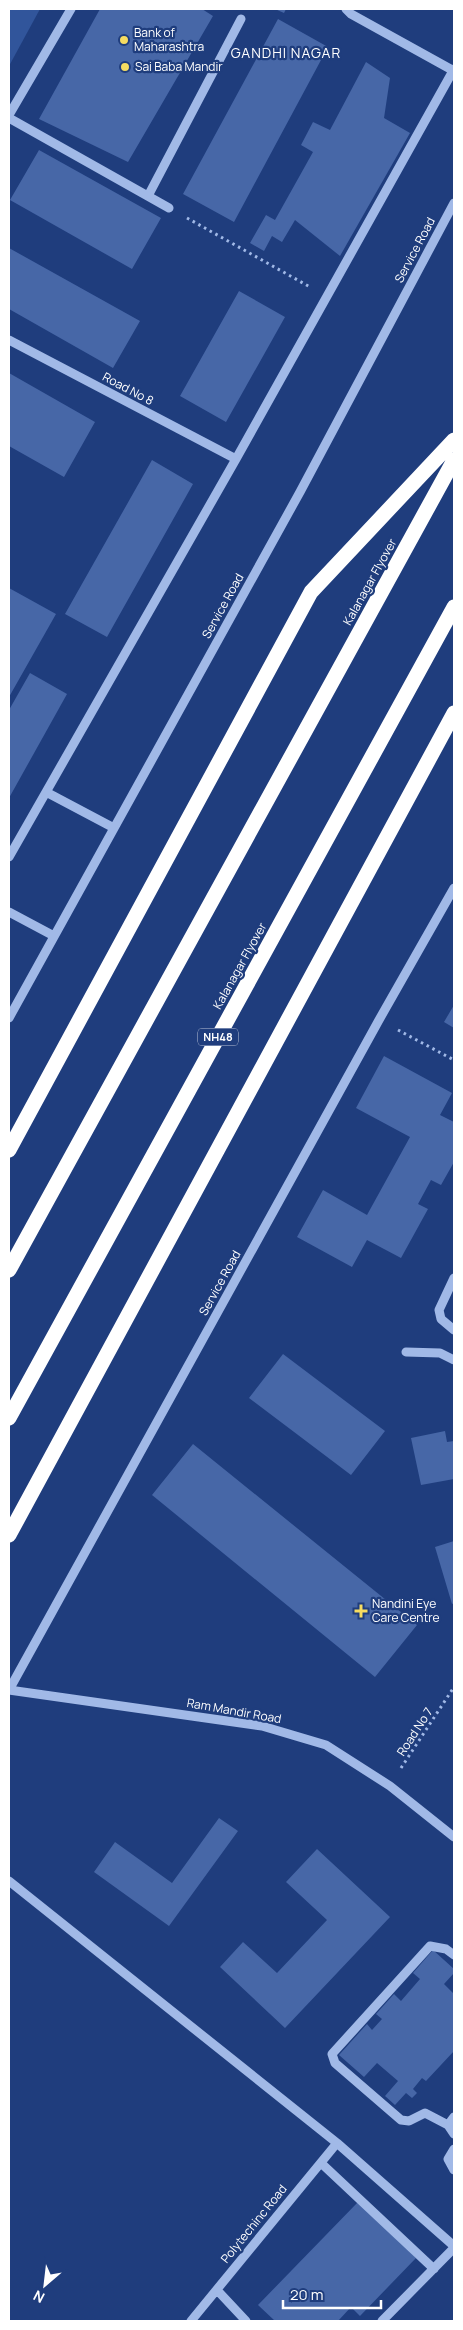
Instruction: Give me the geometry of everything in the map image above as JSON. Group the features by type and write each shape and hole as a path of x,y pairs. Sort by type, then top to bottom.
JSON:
{"highway":[{"path":"9,1150 311,592 454,440"},
{"name":"Kalanagar Flyover","path":"9,1270 454,460"},
{"name":"Kalanagar Flyover","path":"9,1418 454,606"},
{"path":"9,1535 454,713"}],"street":[{"path":"71,9 9,117 169,208"},
{"path":"9,857 236,459 454,70 351,14 346,9"},
{"path":"148,196 241,19"},
{"name":"Service Road","path":"9,1018 300,492 454,203"},
{"name":"Road No 8","path":"9,340 236,459"},
{"path":"46,792 114,828"},
{"name":"Service Road","path":"9,1690 379,1020 454,888"},
{"path":"9,912 54,936"},
{"path":"454,1278 438,1310 441,1319 454,1330"},
{"path":"406,1352 440,1353 454,1360"},
{"name":"Ram Mandir Road","path":"9,1690 262,1726 326,1745 390,1786 454,1837"},
{"path":"9,1881 337,2144 454,2247 382,2321"},
{"path":"454,1955 446,1949 430,1946 332,2054 335,2063 402,2120 409,2121 425,2113 451,2121 454,2134"},
{"name":"Polytechinc Road","path":"191,2321 337,2144"},
{"path":"454,2149 448,2160 454,2170"},
{"path":"321,2163 434,2269"},
{"path":"217,2290 246,2321"}],"path":[{"path":"169,208 327,297"},
{"path":"379,1020 454,1060"},
{"name":"Road No 7","path":"390,1786 454,1687"}],"shaded area":[{"path":"9,9 40,9 9,66"}],"building":[{"name":"Sai Baba Mandir","path":"100,9 202,9 213,16 128,162 39,119"},
{"path":"275,9 286,9 284,13"},
{"path":"278,19 328,47 234,222 183,194"},
{"path":"366,62 390,78 384,118 410,133 340,256 295,220 282,242 272,236 264,251 250,243 266,215 275,220 313,152 301,145 313,122 330,130"},
{"path":"39,150 161,218 132,269 10,200"},
{"path":"9,248 140,321 113,368 9,309"},
{"path":"239,291 285,317 226,422 180,396"},
{"path":"9,373 95,422 64,477 9,446"},
{"path":"152,460 193,484 107,637 65,614"},
{"path":"9,588 56,614 9,697"},
{"path":"30,673 67,694 9,798 9,710"},
{"path":"454,1005 454,1028 444,1022"},
{"path":"384,1056 452,1093 440,1115 454,1122 454,1162 441,1185 431,1180 418,1204 428,1209 401,1258 367,1240 352,1267 297,1237 323,1190 367,1215 410,1137 356,1108"},
{"path":"283,1354 385,1431 351,1475 249,1398"},
{"path":"445,1431 447,1442 454,1441 454,1479 421,1485 411,1438"},
{"path":"193,1444 417,1625 375,1677 152,1495"},
{"path":"454,1541 454,1603 452,1604 435,1547"},
{"path":"219,1818 238,1831 169,1926 94,1872 115,1842 172,1883"},
{"path":"317,1849 390,1917 285,2028 220,1967 243,1942 277,1973 327,1920 286,1882"},
{"path":"433,1950 454,1969 454,1973 444,1984 454,1994 454,2051 426,2081 422,2078 413,2089 417,2093 412,2098 406,2093 395,2105 385,2096 398,2081 377,2063 364,2077 339,2055 367,2024 372,2030 382,2019 376,2014 394,1994 401,2001 420,1979 413,1973"},
{"path":"358,2202 416,2258 360,2316 351,2307 338,2321 275,2321 258,2305"}],"place":[{"name":"Bank of Maharashtra","path":"124,40"},
{"name":"Sai Baba Mandir","path":"125,67"},
{"name":"Nandini Eye Care Centre","path":"361,1611"}],"district":[{"name":"GANDHI NAGAR","path":"286,53"}]}
